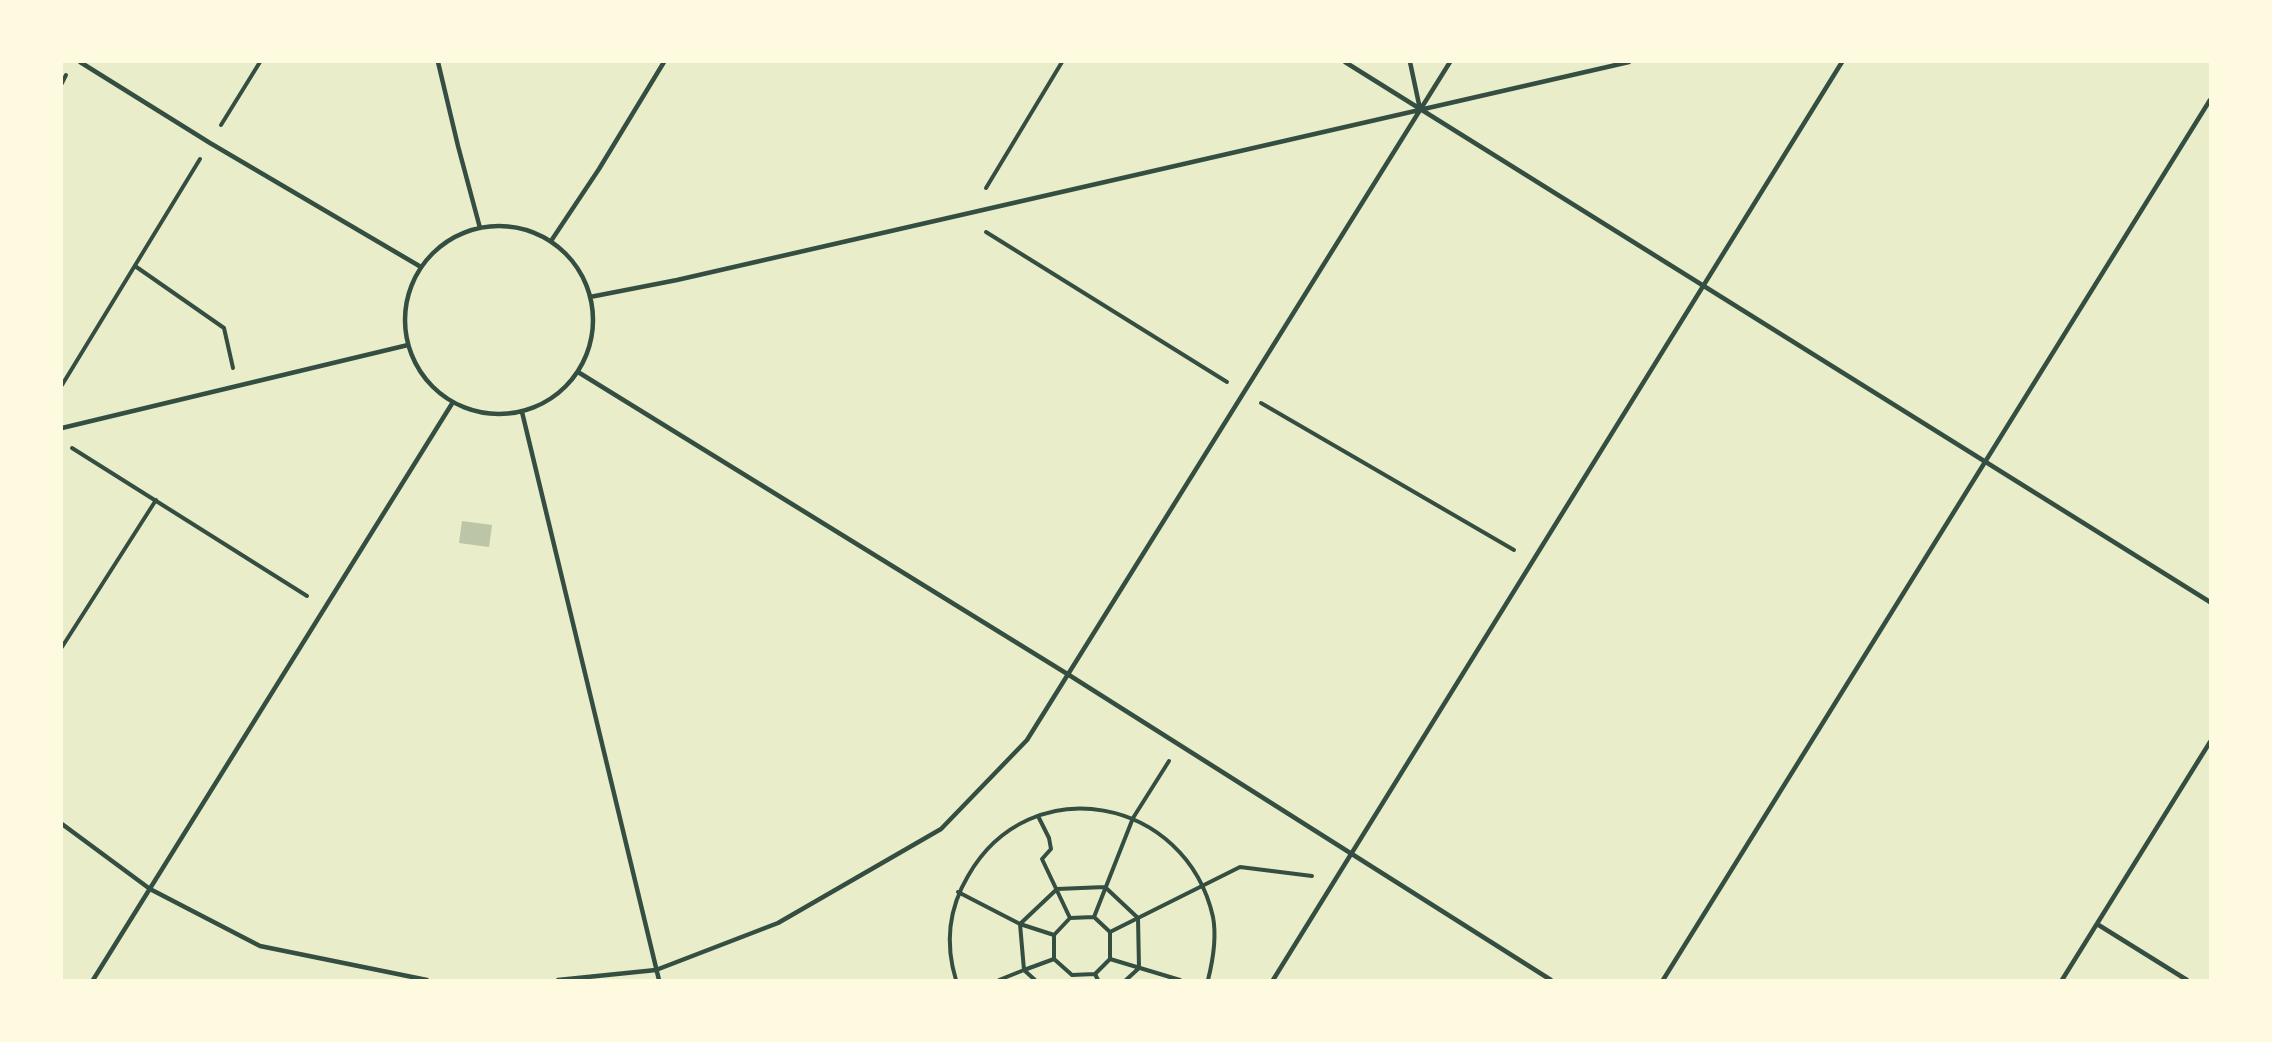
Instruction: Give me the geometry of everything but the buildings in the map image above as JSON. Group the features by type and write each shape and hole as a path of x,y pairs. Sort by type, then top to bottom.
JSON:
{"lane":[{"path":"80,62 210,143 421,267"},
{"path":"438,62 480,228"},
{"path":"551,241 599,169 664,62"},
{"path":"1345,62 2211,602"},
{"path":"1410,62 1420,109"},
{"path":"558,981 657,970 778,923 940,828 1027,740 1450,62"},
{"path":"590,297 677,280 1629,62"},
{"path":"1273,981 1842,62"},
{"path":"1663,981 2211,100"},
{"path":"504,226 529,230 551,241 568,256 582,276 590,297 593,316 592,335 587,354 578,372 554,397 522,412 486,414 469,410 453,402 437,391 425,378 408,345 405,325 406,305 421,267 437,249 457,236 480,228 504,226"},
{"path":"62,428 408,345"},
{"path":"578,372 1069,675 1551,981"},
{"path":"93,981 453,402"},
{"path":"522,412 659,981"},
{"path":"2062,981 2211,742"},
{"path":"62,824 150,889 260,946 427,981"},
{"path":"2097,924 2187,981"}],"path":[{"path":"62,385 260,62"},
{"path":"1062,62 972,213 984,231 1244,393 1533,561"},
{"path":"135,266 224,328 237,386"},
{"path":"71,447 324,607"},
{"path":"62,647 156,500"},
{"path":"1094,917 1133,818 1179,745"},
{"path":"956,981 951,962 950,926 958,892 977,860 1004,833 1038,816 1070,809 1102,810 1133,818 1161,834 1185,857 1202,885 1213,919 1214,954 1208,981"},
{"path":"1038,816 1049,838 1051,849 1042,859 1070,918"},
{"path":"1110,932 1240,867 1337,878"},
{"path":"1020,924 1057,889 1105,886 1138,918 1139,968 1126,981"},
{"path":"958,892 1020,924 1054,935"},
{"path":"1094,917 1110,932 1110,959 1095,974 1072,975 1054,959 1054,935 1070,918 1094,917"},
{"path":"1020,924 1024,970 1035,981"},
{"path":"999,981 1054,959"},
{"path":"1110,959 1180,981"},
{"path":"1095,974 1098,981"},
{"path":"1069,981 1072,975"}]}
